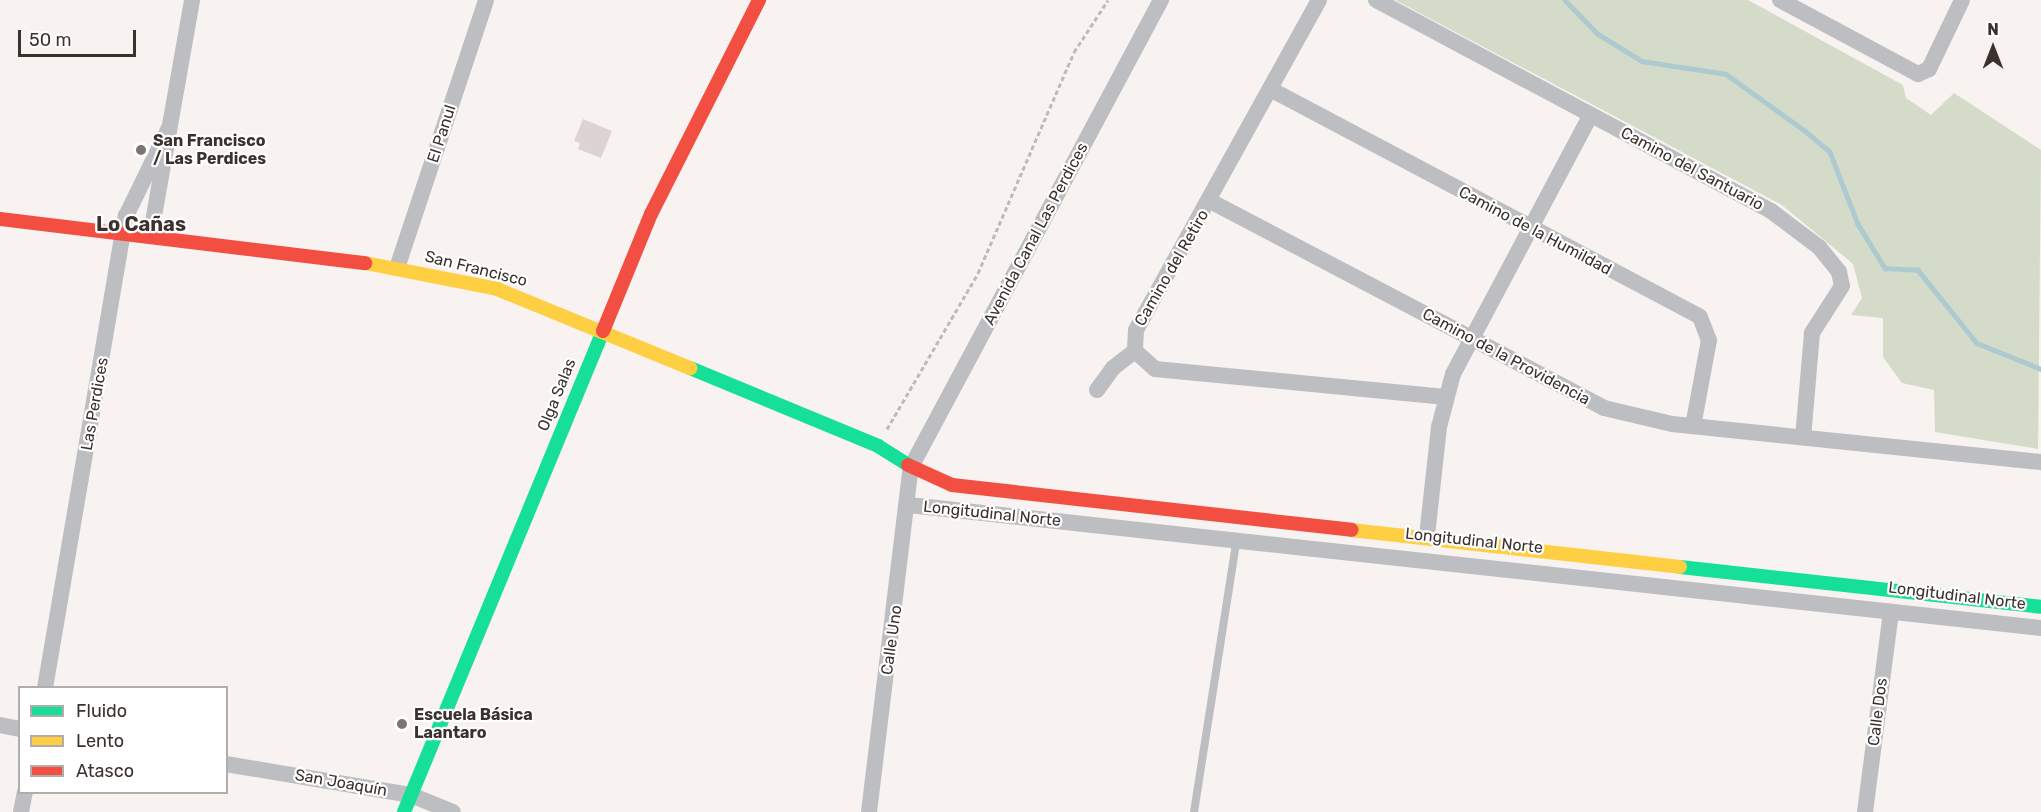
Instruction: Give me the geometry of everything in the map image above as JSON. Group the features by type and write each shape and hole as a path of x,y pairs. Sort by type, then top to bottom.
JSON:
{"street":[{"name":"Las Perdices","path":"151,233 192,0"},
{"name":"El Panul","path":"397,268 486,0"},
{"name":"Olga Salas","path":"404,812 601,331 675,162 759,0"},
{"name":"Avenida Canal Las Perdices","path":"911,467 1161,0"},
{"name":"Camino del Retiro","path":"1135,351 1136,330 1272,90 1319,0"},
{"name":"Camino del Santuario","path":"1376,0 1771,211 1835,265 1840,294 1812,333 1803,437"},
{"path":"1780,0 1918,74 1929,69 1962,0"},
{"name":"Camino de la Humildad","path":"1272,90 1705,323 1709,339 1693,426"},
{"path":"1427,536 1446,397 1469,338 1591,115"},
{"name":"Las Perdices","path":"45,686 126,216 169,128"},
{"name":"Camino de la Providencia","path":"1210,201 1604,408 1693,426 2041,462"},
{"name":"San Francisco","path":"0,219 151,233 397,268 497,289 878,447 911,467"},
{"path":"1098,390 1135,351 1155,369 1446,397"},
{"name":"Calle Uno","path":"869,812 909,505 911,467"},
{"name":"Longitudinal Norte","path":"911,467 952,484 2041,607"},
{"name":"Longitudinal Norte","path":"909,505 1236,545 2041,628"},
{"name":"Calle Dos","path":"1865,812 1891,612"},
{"path":"0,725 18,729"},
{"name":"San Joaquín","path":"228,764 411,795 453,812"},
{"path":"21,812 25,794"}],"lane":[{"path":"1194,812 1236,545"}],"path":[{"path":"878,447 978,273 1074,52 1108,0"}],"green space":[{"path":"1395,0 1748,0 1903,85 1906,98 1931,115 1954,93 2041,150 2038,449 1935,432 1934,390 1902,383 1883,357 1883,318 1851,315 1862,298 1853,264 1782,205"}],"building":[{"path":"583,119 612,131 601,158 578,149 580,143 574,141"}],"waterway":[{"path":"1565,0 1598,34 1642,61 1726,74 1804,130 1830,152 1858,224 1885,268 1918,270 1977,343 2041,369"}],"traffic: fast":[{"path":"404,812 603,331"},
{"path":"690,368 878,446 908,465"},
{"path":"1680,567 2041,607"}],"traffic: slow":[{"path":"365,263 497,289 690,368"},
{"path":"1351,530 1680,567"}],"traffic: jam":[{"path":"603,331 651,214 759,0"},
{"path":"0,219 365,263"},
{"path":"908,465 952,485 1351,530"}],"place":[{"name":"San Francisco / Las Perdices","path":"141,150"},
{"name":"Escuela Básica Laantaro","path":"402,724"}],"district":[{"name":"Lo Cañas","path":"141,224"}]}
